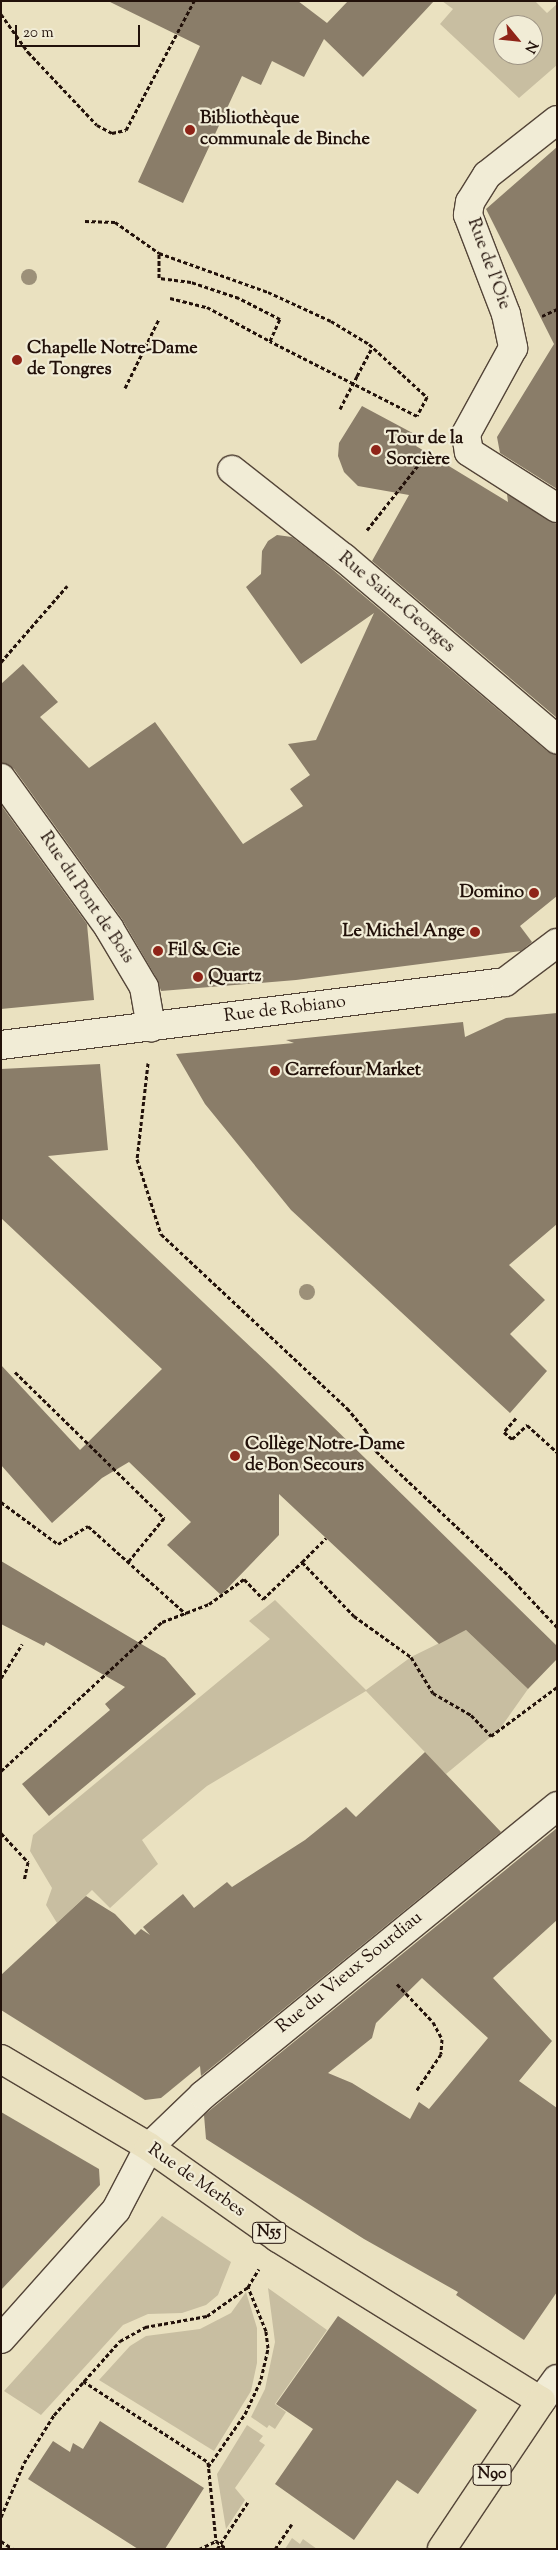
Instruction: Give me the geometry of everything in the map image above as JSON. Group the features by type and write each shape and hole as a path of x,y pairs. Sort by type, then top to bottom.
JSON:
{"main road":[{"name":"Rue de Merbes","path":"1,2059 149,2147 278,2238 541,2401"},
{"name":"N90","path":"442,2549 541,2401"}],"street":[{"name":"Rue de l'Oie","path":"466,434 513,348 506,314 468,215 470,202 487,175 557,120"},
{"path":"466,434 470,452 557,508"},
{"name":"Rue Saint-Georges","path":"232,470 344,558 557,739"},
{"name":"Rue du Pont de Bois","path":"1,778 109,928 144,987 151,1028"},
{"name":"Rue de Robiano","path":"1,1045 151,1028 505,982 557,943"},
{"name":"Rue du Vieux Sourdiau","path":"1,2339 116,2210 149,2147 203,2095 372,1955 557,1806"},
{"name":"N90","path":"541,2401 557,2379"}],"path":[{"path":"1,14 28,52 97,125 112,132 126,130 194,1"},
{"path":"86,221 114,222 159,253 268,292 331,321 372,348 427,397 417,416 208,307 170,298"},
{"path":"159,253 159,278 191,282 239,298 280,319 270,341"},
{"path":"125,388 158,319"},
{"path":"340,409 372,348"},
{"path":"344,558 451,426 466,434"},
{"path":"1,662 68,586"},
{"path":"151,1028 137,1159 161,1234 348,1408 366,1431 376,1451 510,1577 557,1627"},
{"path":"15,1372 164,1518 128,1562"},
{"path":"516,1418 504,1432 512,1439 527,1425 557,1452"},
{"path":"1,1502 58,1544 88,1526 186,1614"},
{"path":"1,1771 162,1622 209,1604 244,1579 263,1599 326,1538"},
{"path":"302,1562 354,1616 411,1657 433,1693 471,1714 491,1736 557,1687"},
{"path":"1,1678 22,1644"},
{"path":"1,1833 28,1862 24,1881"},
{"path":"372,1955 433,2022 442,2039 441,2054 416,2091"},
{"path":"1,2517 24,2463 54,2415 120,2341 145,2327 206,2316 248,2287 266,2331 268,2348 261,2379 246,2414 208,2467"},
{"path":"83,2381 208,2462 216,2541 227,2549"},
{"path":"217,2549 248,2502"},
{"path":"275,2549 292,2524"},
{"path":"1,2541 13,2549"},
{"path":"198,2549 216,2541"}],"shaded area":[{"path":"442,1 535,1 547,13 557,4 557,65 519,98 440,24 453,9"},
{"path":"275,1600 366,1690 411,1657 466,1630 528,1689 499,1730 446,1774 366,1691 207,1786 142,1840 158,1864 110,1908 92,1890 57,1923 46,1905 52,1888 30,1851 33,1835 270,1639 249,1621"},
{"path":"162,2216 231,2262 218,2295 206,2305 182,2313 148,2314 123,2325 41,2415 4,2391"},
{"path":"268,2288 327,2330 275,2404 286,2412 275,2429 269,2425 267,2428 251,2417 265,2389 275,2342"},
{"path":"246,2292 257,2328 257,2363 251,2391 214,2451 99,2380 130,2346 146,2336 200,2329 231,2313"},
{"path":"247,2425 263,2436 259,2441 265,2445 235,2488 245,2500 226,2529 217,2474"},
{"path":"292,2538 300,2544 303,2539 317,2549 285,2549"}],"building":[{"name":"Bibliothèque communale de Binche","path":"108,1 298,1 327,23 348,1 434,1 363,77 324,39 304,77 272,61 261,85 242,76 183,203 138,182 200,46"},
{"path":"557,147 557,489 500,453 497,437 554,344 486,209"},
{"path":"362,406 420,437 416,446 508,502 507,494 557,524 557,718 372,561 409,495 358,486 344,472 338,456 339,443"},
{"path":"277,535 292,537 319,558 547,751 557,754 557,896 520,926 532,942 521,951 296,980 161,991 157,979 122,919 14,769 1,763 1,684 23,664 58,702 40,717 89,768 155,722 243,844 303,806 290,789 310,775 288,744 316,740 374,613 301,664 246,587 261,574 262,551 268,541"},
{"path":"1,805 87,924 94,1000 1,1009"},
{"path":"557,1013 557,1224 509,1265 545,1300 510,1334 547,1371 510,1413 291,1210 205,1104 176,1054 294,1043 286,1040 463,1022 465,1037 506,1018"},
{"path":"100,1064 108,1150 48,1156 273,1368 557,1646 557,1659 528,1689 466,1630 439,1644 279,1494 279,1535 221,1595 167,1545 191,1522 129,1462 102,1478 52,1523 1,1465 1,1365 80,1450 162,1369 1,1218 1,1069"},
{"path":"1,1561 165,1658 196,1694 49,1816 22,1784 110,1710 105,1704 125,1687 46,1642 44,1646 1,1624"},
{"path":"425,1752 501,1832 201,2076 200,2066 161,2098 145,2100 1,2010 1,1975 86,1896 115,1914 135,1935 141,1929 150,1935 143,1927 183,1894 194,1908 227,1882 232,1887 305,1840 346,1807 356,1817"},
{"path":"557,1828 557,1920 493,1978 552,2041 519,2081 557,2108 557,2292 524,2340 456,2295 458,2292 364,2239 206,2139 204,2115","holes":["422,1978 488,2038 429,2109 419,2102 410,2119 352,2083 328,2073 372,2038 376,2023"]},
{"path":"1,2112 99,2169 100,2185 1,2290"},
{"path":"338,2316 477,2410 418,2494 397,2480 354,2540 275,2484 313,2429 276,2404"},
{"path":"100,2421 204,2488 165,2549 138,2549 28,2479 53,2441 70,2452 73,2443 83,2449"}],"place":[{"name":"Bibliothèque communale de Binche","path":"190,130"},
{"name":"Chapelle Notre-Dame de Tongres","path":"17,360"},
{"name":"Tour de la Sorcière","path":"376,450"},
{"name":"Domino","path":"534,893"},
{"name":"Le Michel Ange","path":"475,932"},
{"name":"Fil & Cie","path":"158,951"},
{"name":"Quartz","path":"198,977"},
{"name":"Carrefour Market","path":"275,1071"},
{"name":"Collège Notre-Dame de Bon Secours","path":"235,1456"}]}
